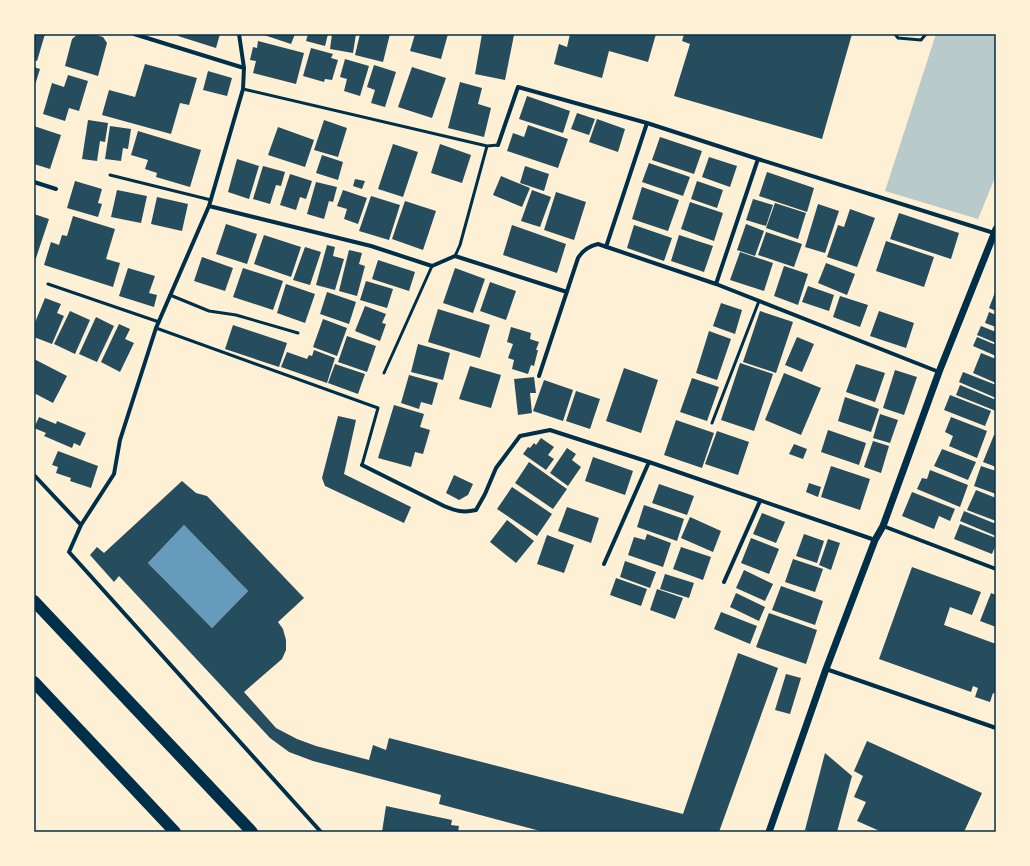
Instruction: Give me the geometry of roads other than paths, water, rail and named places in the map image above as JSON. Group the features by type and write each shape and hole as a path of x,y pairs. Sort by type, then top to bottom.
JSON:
{"highway":[{"path":"34,601 252,832"},
{"path":"34,682 175,832"}],"street":[{"path":"134,34 244,68"},
{"path":"239,34 244,68 243,89 211,200 156,328 120,440 114,474 81,525 69,552 321,832"},
{"path":"498,145 518,87 647,123 758,159 995,231 939,372 883,526 875,540 826,669 770,832"},
{"path":"606,247 647,123"},
{"path":"716,284 758,159"},
{"path":"34,182 56,189"},
{"path":"209,206 371,246 432,266 455,256 567,292"},
{"path":"539,376 578,258 582,252 592,245 598,244 716,284 939,372"},
{"path":"362,465 444,506 456,511 467,512 476,510 485,494 496,468 520,436 550,430 649,462 875,540"},
{"path":"604,564 649,462"},
{"path":"34,475 81,525"},
{"path":"724,582 760,501"},
{"path":"883,526 996,569"},
{"path":"826,669 996,728"}],"lane":[{"path":"894,34 898,38 921,40 926,34"},
{"path":"243,89 486,146 498,145"},
{"path":"455,256 460,244 486,146"},
{"path":"110,175 211,200"},
{"path":"384,373 432,266"},
{"path":"48,284 159,322"},
{"path":"170,295 209,311 236,315 298,333"},
{"path":"712,423 759,301"},
{"path":"156,328 378,408 362,465"}],"water":[{"path":"184,525 248,591 212,628 148,563"}]}
